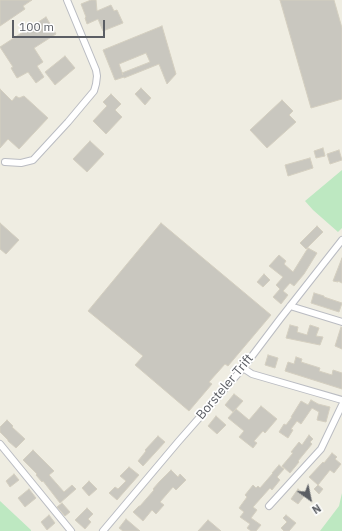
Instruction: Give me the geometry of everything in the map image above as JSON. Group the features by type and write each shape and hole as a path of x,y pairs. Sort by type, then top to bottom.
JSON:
{"street":[{"path":"5,162 21,163 33,160 94,91 96,84 96,70 67,0"},
{"name":"Borsteler Trift","path":"103,531 243,368 342,240"},
{"path":"290,306 342,322"},
{"path":"243,368 252,374 342,400"},
{"path":"269,506 322,449 342,405"},
{"path":"0,444 71,531"}],"green space":[{"path":"342,170 342,228 338,232 305,201"},
{"path":"342,493 342,531 320,531 339,506"},
{"path":"0,501 31,530 31,531 0,531"}],"building":[{"path":"0,0 32,0 23,6 25,9 0,26"},
{"path":"91,0 96,0 97,11 111,5 114,11 117,10 123,23 103,31 98,19 87,24 81,4"},
{"path":"280,0 334,0 342,28 342,99 311,108"},
{"path":"46,17 56,34 34,48 43,62 37,66 44,77 36,83 28,72 17,78 11,68 13,67 0,47"},
{"path":"162,26 176,74 167,84 159,64 115,80 103,50","holes":["146,53 150,62 122,73 119,64"]},
{"path":"65,56 75,68 55,85 45,72"},
{"path":"141,88 151,98 145,105 135,94"},
{"path":"0,89 12,101 16,96 19,98 24,96 48,118 19,149 8,139 0,148"},
{"path":"111,94 121,104 115,110 122,117 106,134 93,121 107,106 103,102"},
{"path":"282,100 293,111 289,115 296,122 267,148 250,130"},
{"path":"90,141 104,154 87,172 73,159"},
{"path":"323,148 325,156 316,158 314,151"},
{"path":"339,150 342,160 330,164 327,154"},
{"path":"310,158 313,168 288,176 285,165"},
{"path":"0,223 19,240 6,254 0,249"},
{"path":"161,223 271,315 228,366 225,364 209,382 212,384 189,411 135,365 143,356 88,311"},
{"path":"317,226 323,232 306,249 300,243"},
{"path":"308,248 317,253 304,274 294,286 290,283 283,291 288,295 281,304 273,297 280,289 276,285 283,277 269,266 279,255 286,261 284,264 293,272"},
{"path":"342,258 342,283 333,281"},
{"path":"264,274 270,280 263,287 257,282"},
{"path":"314,293 342,303 339,312 311,303"},
{"path":"290,325 298,327 297,332 307,335 310,325 319,328 316,336 323,337 320,345 286,338"},
{"path":"341,327 342,328 342,349 335,346"},
{"path":"268,355 278,358 275,368 265,365"},
{"path":"296,357 302,359 301,362 320,368 319,371 332,375 333,370 342,373 342,389 285,371 288,362 294,364"},
{"path":"234,394 243,401 233,412 225,405"},
{"path":"311,400 318,404 330,407 326,422 317,420 319,412 312,408 301,424 297,421 291,429 293,430 288,438 279,432 284,424 286,425 292,417 301,401 308,405"},
{"path":"261,406 277,419 265,433 263,431 254,441 257,443 253,448 239,437 244,431 228,418 236,409 249,420"},
{"path":"216,416 226,425 217,434 208,426"},
{"path":"7,420 25,439 16,448 0,432 0,427"},
{"path":"309,435 313,439 310,442 312,444 290,473 282,466 293,453 291,452 299,442 302,445"},
{"path":"158,436 165,442 143,466 138,461 146,451 145,450"},
{"path":"33,450 54,471 49,475 64,492 72,485 76,489 60,503 43,481 42,482 36,475 37,474 23,460"},
{"path":"332,453 337,457 335,459 341,464 334,473 330,470 318,485 309,477"},
{"path":"279,465 284,469 277,477 280,480 272,490 270,488 253,507 257,510 251,518 261,525 256,531 251,531 247,528 250,524 240,517 244,512 239,508 247,497 245,495 253,485 256,488 258,486 260,488"},
{"path":"129,467 139,475 117,500 109,493 115,487 118,489 126,481 120,476"},
{"path":"171,470 178,477 180,474 186,480 176,490 173,487 160,502 164,505 156,514 152,510 143,521 133,512"},
{"path":"14,474 19,480 10,487 6,481"},
{"path":"89,481 97,489 89,496 82,488"},
{"path":"318,485 323,489 319,494 314,489"},
{"path":"29,489 36,498 25,507 18,498"},
{"path":"298,489 305,495 298,504 291,499"},
{"path":"62,503 70,512 65,516 57,507"},
{"path":"87,508 93,514 88,519 91,522 85,529 75,520"},
{"path":"49,515 55,523 47,530 41,522"},
{"path":"286,515 296,523 289,531 284,531 281,528 287,522 283,518"},
{"path":"126,519 140,531 123,531 119,528"},
{"path":"208,520 221,531 198,531"}]}
